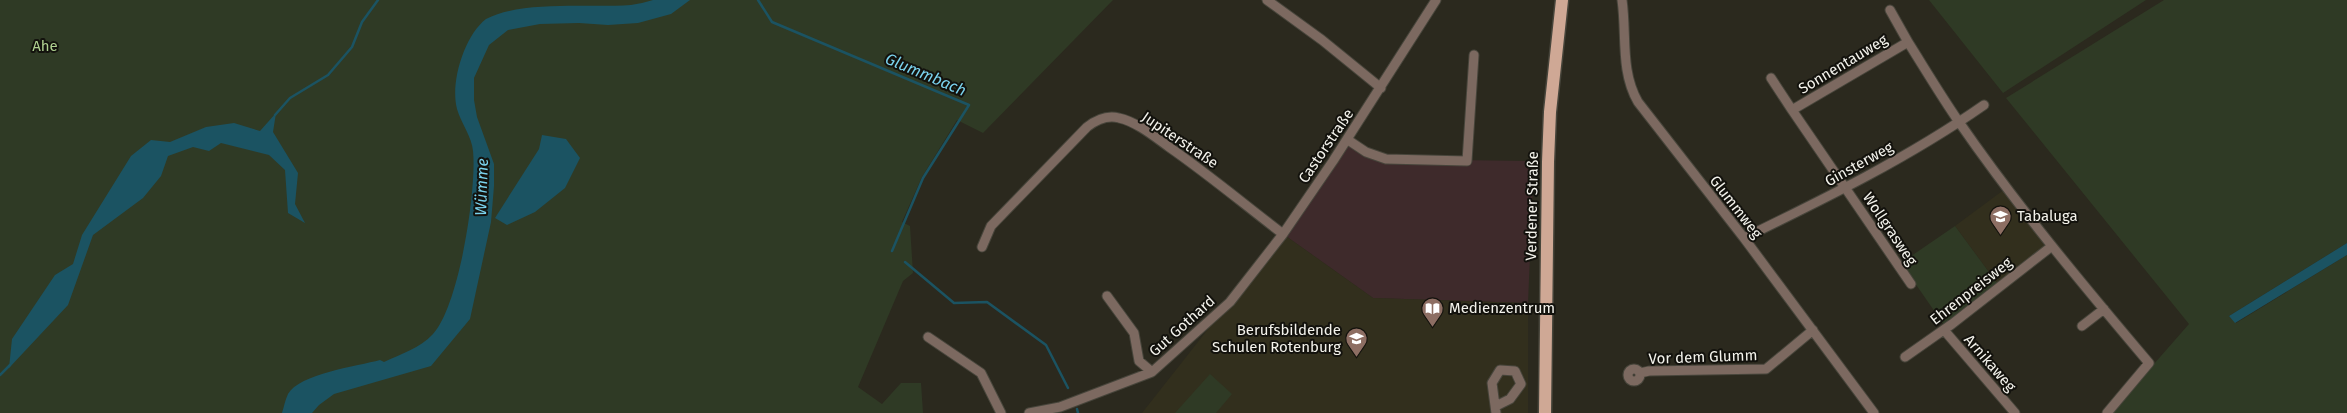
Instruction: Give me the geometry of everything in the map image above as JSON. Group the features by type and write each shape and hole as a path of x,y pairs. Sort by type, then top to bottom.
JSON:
{"main road":[{"name":"Verdener Straße","path":"1545,413 1550,112 1562,2"}],"street":[{"path":"1267,0 1322,40 1381,88"},
{"name":"Castorstraße","path":"1230,302 1283,234 1348,140 1436,0"},
{"name":"Glummweg","path":"1622,0 1626,62 1631,91 1661,133 1744,238 1874,413"},
{"name":"Sonnentauweg","path":"1890,10 1959,122 2052,246 2149,364 2107,413"},
{"name":"Sonnentauweg","path":"1792,110 1908,42"},
{"path":"1348,140 1366,152 1386,159 1467,160 1474,55"},
{"name":"Sonnentauweg","path":"1771,78 1847,188"},
{"name":"Ginsterweg","path":"1744,238 1847,188 1959,122 1984,105"},
{"name":"Jupiterstraße","path":"982,247 991,226 1087,127 1098,120 1114,117 1123,119 1150,134 1201,169 1283,234"},
{"name":"Wollgrasweg","path":"1847,188 1911,284"},
{"name":"Ehrenpreisweg","path":"1906,356 1944,330 2052,246"},
{"name":"Gut Gothard","path":"1107,296 1134,332 1139,361 1152,372"},
{"name":"Gut Gothard","path":"1029,413 1061,410 1152,372 1230,302"},
{"path":"2082,326 2104,309"},
{"name":"Vor dem Glumm","path":"1640,373 1649,371 1766,369 1812,330"},
{"name":"Arnikaweg","path":"1944,330 2015,413"},
{"path":"928,337 981,373 1002,413"}],"shaded area":[{"path":"1348,140 1386,159 1534,161 1528,303 1373,298 1283,234"},
{"name":"Tabaluga","path":"2005,189 2047,245 1997,283 1955,226"},
{"name":"Berufsbildende Schulen Rotenburg","path":"1283,234 1373,298 1528,303 1528,413 1142,413"}],"green space":[{"name":"Ahe","path":"0,0 1113,0 983,133 957,120 922,177 902,222 910,226 913,273 903,281 858,387 882,404 901,383 921,383 923,413 0,413"},
{"path":"1929,0 2146,0 2003,93"},
{"path":"2164,0 2347,0 2347,243 2229,316 2236,323 2347,255 2347,413 2111,413 2189,324 2006,98"},
{"path":"1955,226 1997,283 1944,325 1901,263"},
{"path":"1210,374 1232,394 1216,413 1175,413"}],"water":[{"name":"Wümme","path":"653,0 690,0 671,14 638,23 608,25 579,23 540,24 508,30 489,45 474,78 474,100 477,117 494,164 494,186 491,222 470,319 431,366 334,394 312,413 282,413 288,394 294,387 304,381 344,368 380,360 384,362 428,339 442,320 451,299 458,274 469,219 472,192 473,151 469,135 457,109 455,86 465,48 478,27 486,19 518,9 556,6 631,5"},
{"path":"276,113 273,132 298,173 295,204 305,223 288,213 285,170 269,155 221,143 209,151 193,147 168,156 161,176 143,198 93,235 68,305 9,368 12,339 55,275 73,264 82,235 131,156 151,140 170,142 206,127 234,123 260,131"},
{"path":"542,135 566,139 580,158 565,188 535,212 507,225 495,218 539,149"},
{"path":"2347,243 2347,255 2235,323 2229,316"}],"waterway":[{"path":"275,115 290,98 328,75 352,47 362,22 378,0"},
{"name":"Glummbach","path":"758,0 772,22 969,105 923,178 892,251"},
{"name":"Glummbach","path":"905,262 954,303 987,302 1046,345 1068,388"},
{"path":"0,375 10,365"},
{"name":"Glummbach","path":"1077,409 1078,413"}],"place":[{"name":"Tabaluga","path":"2001,235"},
{"name":"Medienzentrum","path":"1433,327"},
{"name":"Berufsbildende Schulen Rotenburg","path":"1357,358"}]}
